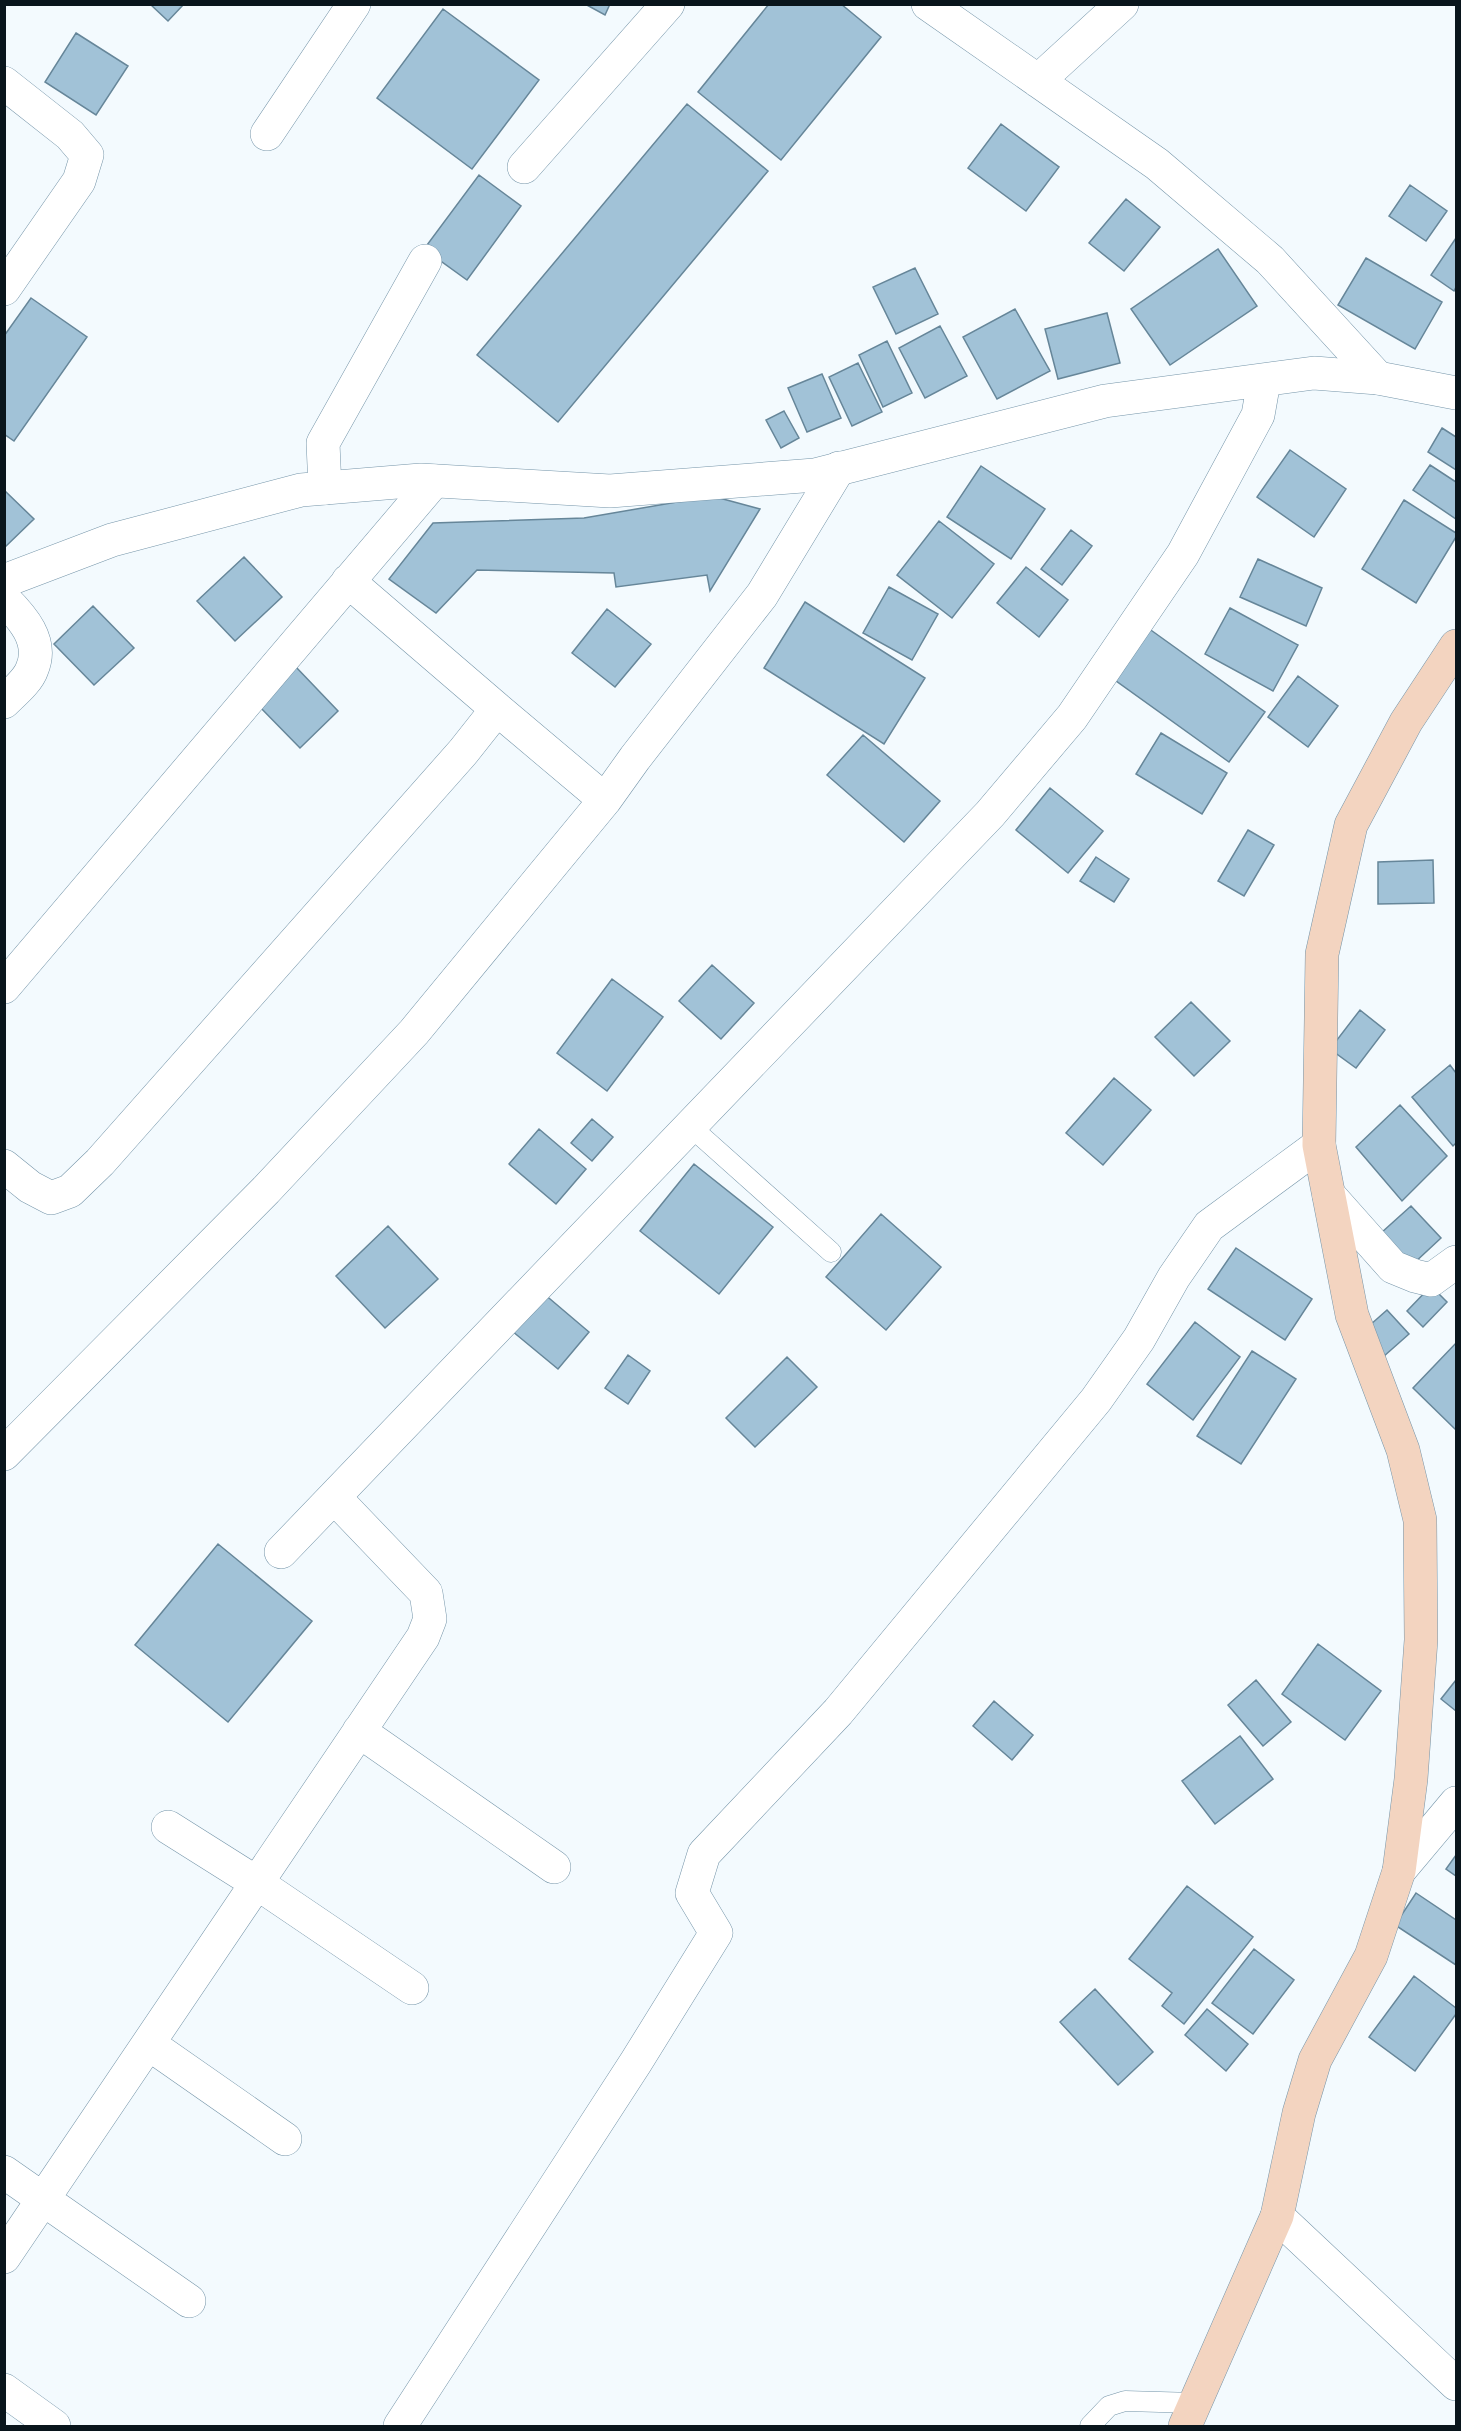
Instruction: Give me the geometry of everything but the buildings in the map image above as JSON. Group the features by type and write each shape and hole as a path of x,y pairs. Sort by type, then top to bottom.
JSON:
{"main road":[{"path":"1190,2415 1277,2216 1299,2113 1315,2060 1371,1956 1400,1871 1411,1779 1421,1640 1420,1520 1403,1450 1352,1315 1319,1145 1322,954 1350,825 1406,722 1456,646"}],"street":[{"path":"267,134 354,4"},
{"path":"524,167 668,4"},
{"path":"928,4 1157,164 1270,260 1378,378"},
{"path":"1038,81 1122,4"},
{"path":"4,83 70,135 87,155 79,181 4,289"},
{"path":"325,488 322,443 425,261"},
{"path":"4,581 112,540 301,490 421,480 610,491 815,475 1105,401 1314,373 1378,378 1456,393"},
{"path":"281,1552 990,814 1072,717 1183,554 1258,415 1264,381"},
{"path":"4,1454 266,1190 414,1032 605,800 762,595 839,468"},
{"path":"4,987 434,481"},
{"path":"348,581 605,800"},
{"path":"4,598 25,620 36,649 32,671 4,702"},
{"path":"4,1166 30,1186 51,1198 70,1191 100,1162 431,788 497,709"},
{"path":"400,2427 636,2062 716,1932 692,1893 705,1854 838,1712 1096,1400 1139,1339 1174,1277 1209,1226 1319,1145"},
{"path":"1329,1195 1393,1267 1431,1280 1456,1262"},
{"path":"4,2257 423,1637 430,1619 426,1593 334,1497"},
{"path":"359,1731 554,1867"},
{"path":"1400,1871 1456,1803"},
{"path":"168,1827 257,1883 412,1988"},
{"path":"149,2044 285,2139"},
{"path":"4,2172 189,2301"},
{"path":"1277,2216 1456,2384"},
{"path":"4,2390 54,2427"}],"lane":[{"path":"691,1127 831,1252"},
{"path":"1090,2427 1108,2406 1125,2401 1190,2415"}]}
